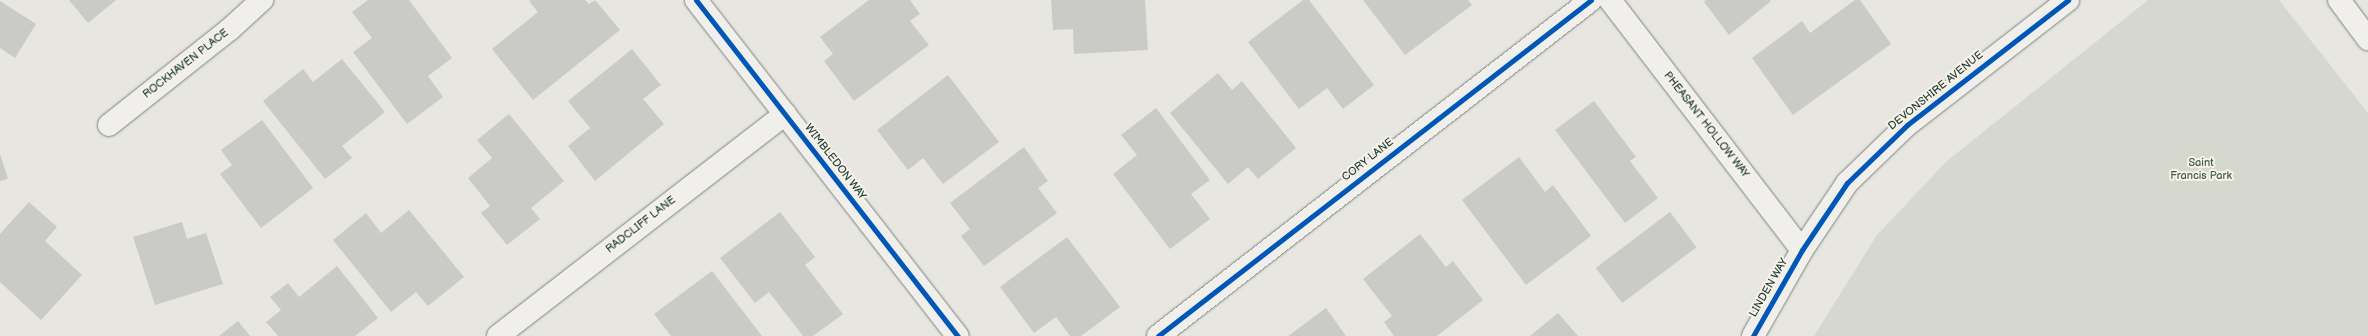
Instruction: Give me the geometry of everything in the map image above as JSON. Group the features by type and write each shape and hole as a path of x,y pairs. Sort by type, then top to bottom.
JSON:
{"street":[{"name":"ROCKHAVEN PLACE","path":"109,125 229,30 262,0"},
{"name":"WIMBLEDON WAY","path":"696,0 958,336"},
{"name":"CORY LANE","path":"1158,336 1591,0"},
{"name":"PHEASANT HOLLOW WAY","path":"1610,0 1802,250"},
{"name":"DEVONSHIRE AVENUE","path":"1802,250 1847,183 1907,125 2068,0"},
{"path":"2338,0 2368,39"},
{"name":"RADCLIFF LANE","path":"498,336 785,114"},
{"name":"LINDEN WAY","path":"1753,336 1802,250"}],"green space":[{"name":"Saint Francis Park","path":"2148,0 2279,0 2368,113 2368,336 1814,336 1877,235 1947,161"}],"building":[{"path":"69,0 116,0 88,23"},
{"path":"368,0 409,0 452,58 428,76 443,97 407,124 353,52 372,38 352,12"},
{"path":"585,0 589,4 595,0 620,30 533,100 492,49 538,12 529,1"},
{"path":"869,0 910,0 920,14 910,21 929,45 854,101 824,61 833,54 820,37"},
{"path":"1051,0 1145,0 1148,50 1074,54 1073,29 1053,30"},
{"path":"1303,0 1309,0 1374,85 1343,109 1327,88 1299,109 1248,42"},
{"path":"1363,0 1468,0 1472,5 1405,55"},
{"path":"1706,0 1771,1 1729,35 1704,2"},
{"path":"1855,0 1860,0 1891,44 1793,115 1752,58 1802,21 1810,33"},
{"path":"0,1 36,24 15,58 0,48"},
{"path":"632,49 661,85 643,99 664,124 595,181 568,146 590,128 568,101"},
{"path":"342,59 385,112 342,146 352,158 325,179 263,101 303,69 313,82"},
{"path":"1218,73 1232,90 1242,81 1296,148 1258,179 1248,167 1228,184 1170,113"},
{"path":"948,75 999,142 943,184 923,158 908,170 877,130"},
{"path":"1594,101 1636,157 1630,161 1658,198 1625,223 1555,130"},
{"path":"1156,108 1210,180 1191,194 1210,219 1170,249 1113,174 1137,155 1121,135"},
{"path":"509,114 564,181 531,208 540,219 507,245 481,213 490,206 468,178 492,158 477,140"},
{"path":"262,120 313,188 261,228 220,174 232,165 221,150"},
{"path":"1024,147 1048,181 1038,188 1057,213 984,266 961,236 970,229 950,203"},
{"path":"0,154 8,179 0,181"},
{"path":"1519,157 1545,192 1553,185 1591,236 1526,285 1462,200"},
{"path":"29,202 57,227 45,241 82,275 41,320 0,282 0,234"},
{"path":"409,210 464,277 428,306 416,292 391,312 333,240 366,213 381,233"},
{"path":"780,212 815,257 805,265 843,314 813,336 803,336 769,292 755,303 720,258"},
{"path":"1670,212 1696,247 1622,303 1596,268"},
{"path":"182,222 187,239 206,233 223,284 155,305 133,237"},
{"path":"1420,234 1446,267 1453,261 1483,300 1437,336 1394,336 1384,322 1392,316 1363,279"},
{"path":"1067,237 1120,307 1081,336 1070,336 1056,317 1034,333 1000,287"},
{"path":"337,266 378,318 355,336 278,336 266,322 281,310 270,297 288,283 299,297"},
{"path":"712,271 762,336 671,336 654,314"},
{"path":"1326,308 1346,336 1288,336"},
{"path":"1558,313 1578,336 1530,336"},
{"path":"238,321 250,336 219,336"}],"cycle path":[{"path":"696,0 958,336"},
{"path":"1158,336 1591,0"},
{"path":"1753,336 1802,250 1847,183 1907,125 2068,0"}]}
